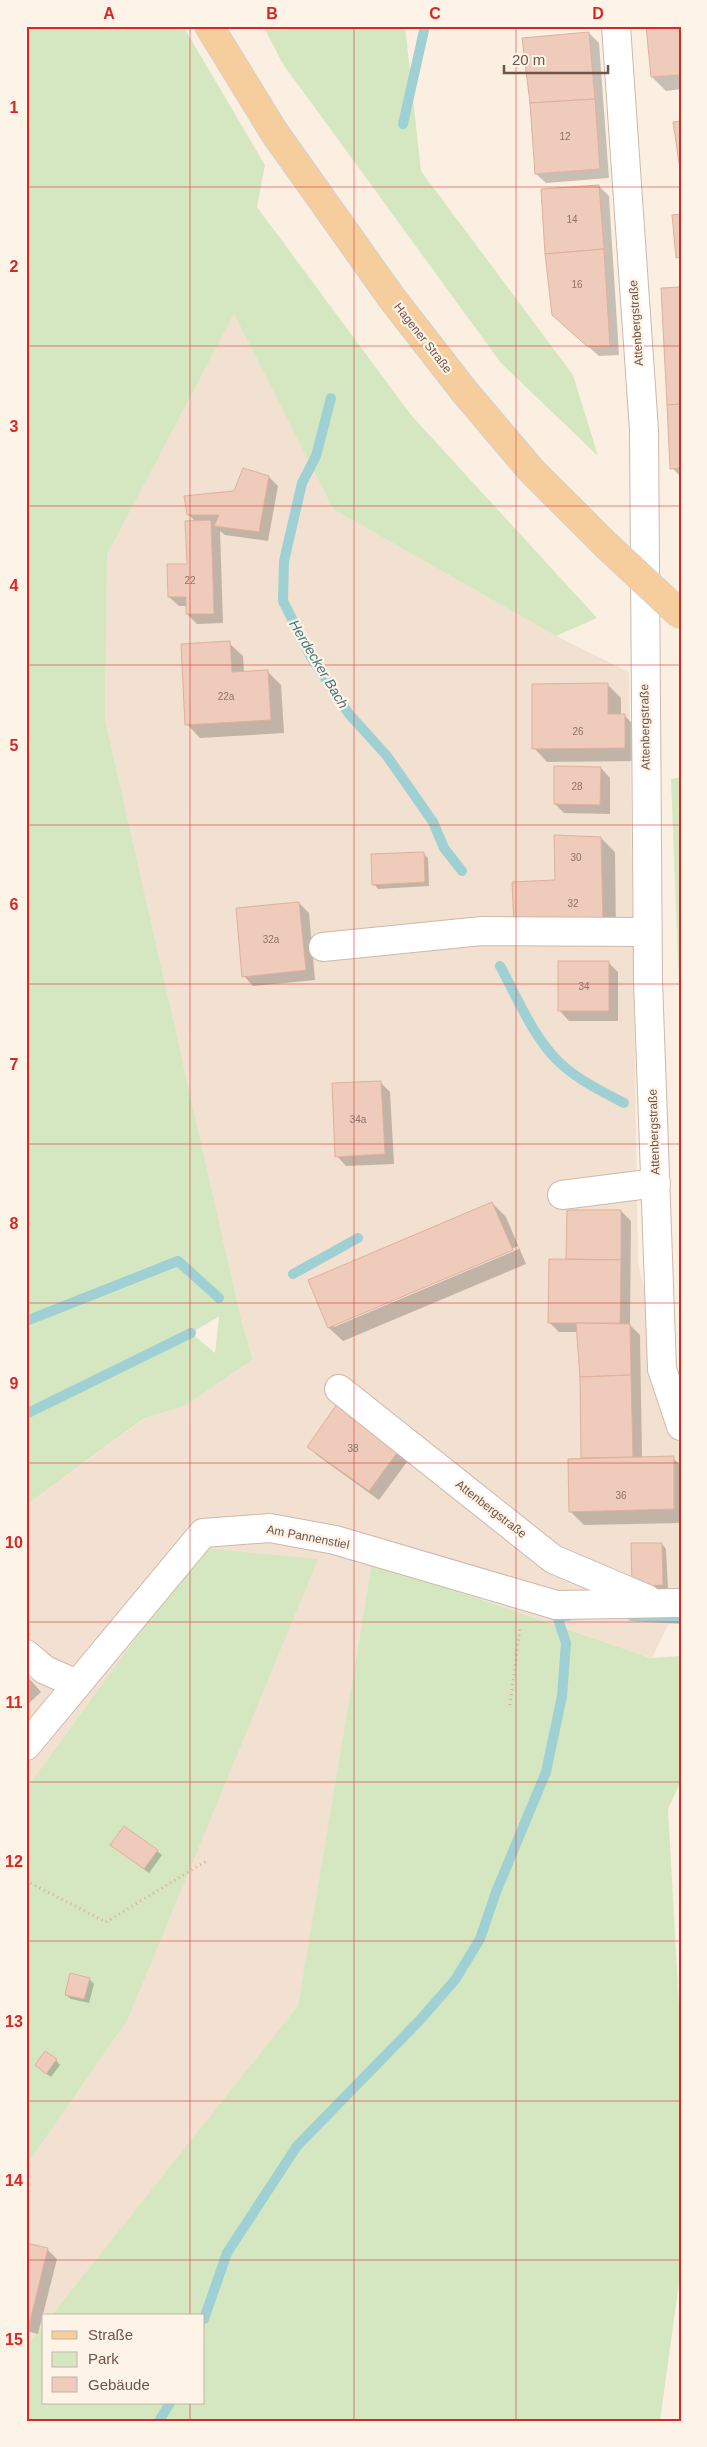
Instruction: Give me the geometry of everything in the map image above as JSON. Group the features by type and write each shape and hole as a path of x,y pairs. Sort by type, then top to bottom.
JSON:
{"main road":[{"name":"Hagener Straße","path":"209,26 274,132 391,297 464,391 531,470 606,545 681,615"}],"street":[{"name":"Attenbergstraße","path":"616,26 644,430 647,932 662,1369 681,1426"},
{"path":"324,947 482,931 647,932"},
{"path":"562,1195 656,1183"},
{"name":"Attenbergstraße","path":"339,1389 553,1559 669,1603"},
{"name":"Am Pannenstiel","path":"26,1746 202,1533 270,1528 334,1540 556,1605 669,1603"},
{"path":"26,1654 45,1670 77,1684"}],"path":[{"path":"510,1705 524,1595"},
{"path":"26,1881 106,1922 208,1860"}],"shaded area":[{"path":"234,314 333,509 556,636 629,672 638,1262 681,1453 681,1598 652,1658 372,1562 298,2007 53,2314 42,2314 42,2327 26,2347 26,2166 127,2021 201,1548 26,1789 26,1505 144,1419 187,1405 253,1359 242,1323 105,719 107,555"}],"green space":[{"path":"26,26 183,26 265,165 257,207 411,415 597,618 556,636 333,509 234,314 107,555 105,719 242,1323 253,1359 187,1405 143,1419 26,1505","holes":["219,1317 215,1353 191,1333"]},
{"path":"263,26 405,26 421,171 573,375 598,456 501,363 283,64"},
{"path":"681,777 681,1039 671,779"},
{"path":"201,1548 318,1559 127,2021 26,2166 26,1789"},
{"path":"372,1562 651,1658 681,1656 681,1781 668,1809 681,2042 681,2268 660,2421 26,2421 26,2347 42,2327 42,2404 205,2404 205,2314 53,2314 298,2006"}],"building":[{"path":"646,26 681,26 681,75 651,77"},
{"path":"589,32 595,99 530,103 522,38"},
{"path":"595,99 600,169 535,174 530,103"},
{"path":"681,121 681,176 673,122"},
{"path":"599,185 604,249 545,254 541,189"},
{"path":"681,214 681,257 676,258 672,215"},
{"path":"604,249 610,346 588,347 552,315 545,254"},
{"path":"681,287 681,404 667,405 661,288"},
{"path":"681,404 681,468 670,469 667,405"},
{"path":"243,468 269,476 259,532 214,526 219,515 187,515 184,496 234,491"},
{"path":"211,520 214,614 186,614 186,597 168,597 167,564 187,564 185,521"},
{"path":"230,641 232,672 268,670 271,720 185,725 181,644"},
{"path":"608,683 608,714 625,714 625,748 532,749 532,684"},
{"path":"554,766 601,767 600,805 554,804"},
{"path":"554,835 601,837 603,922 514,924 512,882 555,880"},
{"path":"424,852 425,882 372,885 371,854"},
{"path":"299,902 306,970 242,977 236,908"},
{"path":"558,961 609,961 609,1011 558,1011"},
{"path":"381,1081 385,1154 335,1157 332,1083"},
{"path":"492,1202 513,1250 328,1328 308,1280"},
{"path":"567,1210 621,1210 621,1260 566,1259"},
{"path":"549,1259 621,1260 620,1323 548,1323"},
{"path":"576,1323 630,1324 631,1375 580,1377"},
{"path":"631,1375 633,1457 581,1458 580,1377"},
{"path":"337,1404 400,1449 369,1491 307,1447"},
{"path":"674,1456 674,1509 569,1512 568,1459"},
{"path":"631,1543 662,1543 663,1585 632,1586"},
{"path":"124,1826 158,1850 144,1869 110,1845"},
{"path":"70,1973 90,1978 84,1999 65,1995"},
{"path":"45,2051 57,2059 46,2074 35,2065"},
{"path":"26,2243 48,2248 29,2325 26,2324"}],"waterway":[{"name":"Herdecker Bach","path":"403,124 425,26"},
{"name":"Herdecker Bach","path":"331,398 316,456 302,483 284,561 283,601 311,657 349,714 387,756 433,822 444,848 462,871"},
{"name":"Herdecker Bach","path":"500,966 533,1029 559,1062 590,1085 624,1103"},
{"path":"293,1274 358,1238"},
{"path":"26,1321 178,1261 219,1298"},
{"path":"26,1414 191,1333"},
{"path":"205,2316 227,2253 297,2146 419,2021 455,1980 480,1939 496,1892 546,1772 562,1696 566,1643 557,1616 568,1616"},
{"path":"632,1616 681,1619"},
{"path":"159,2421 169,2404"}]}
